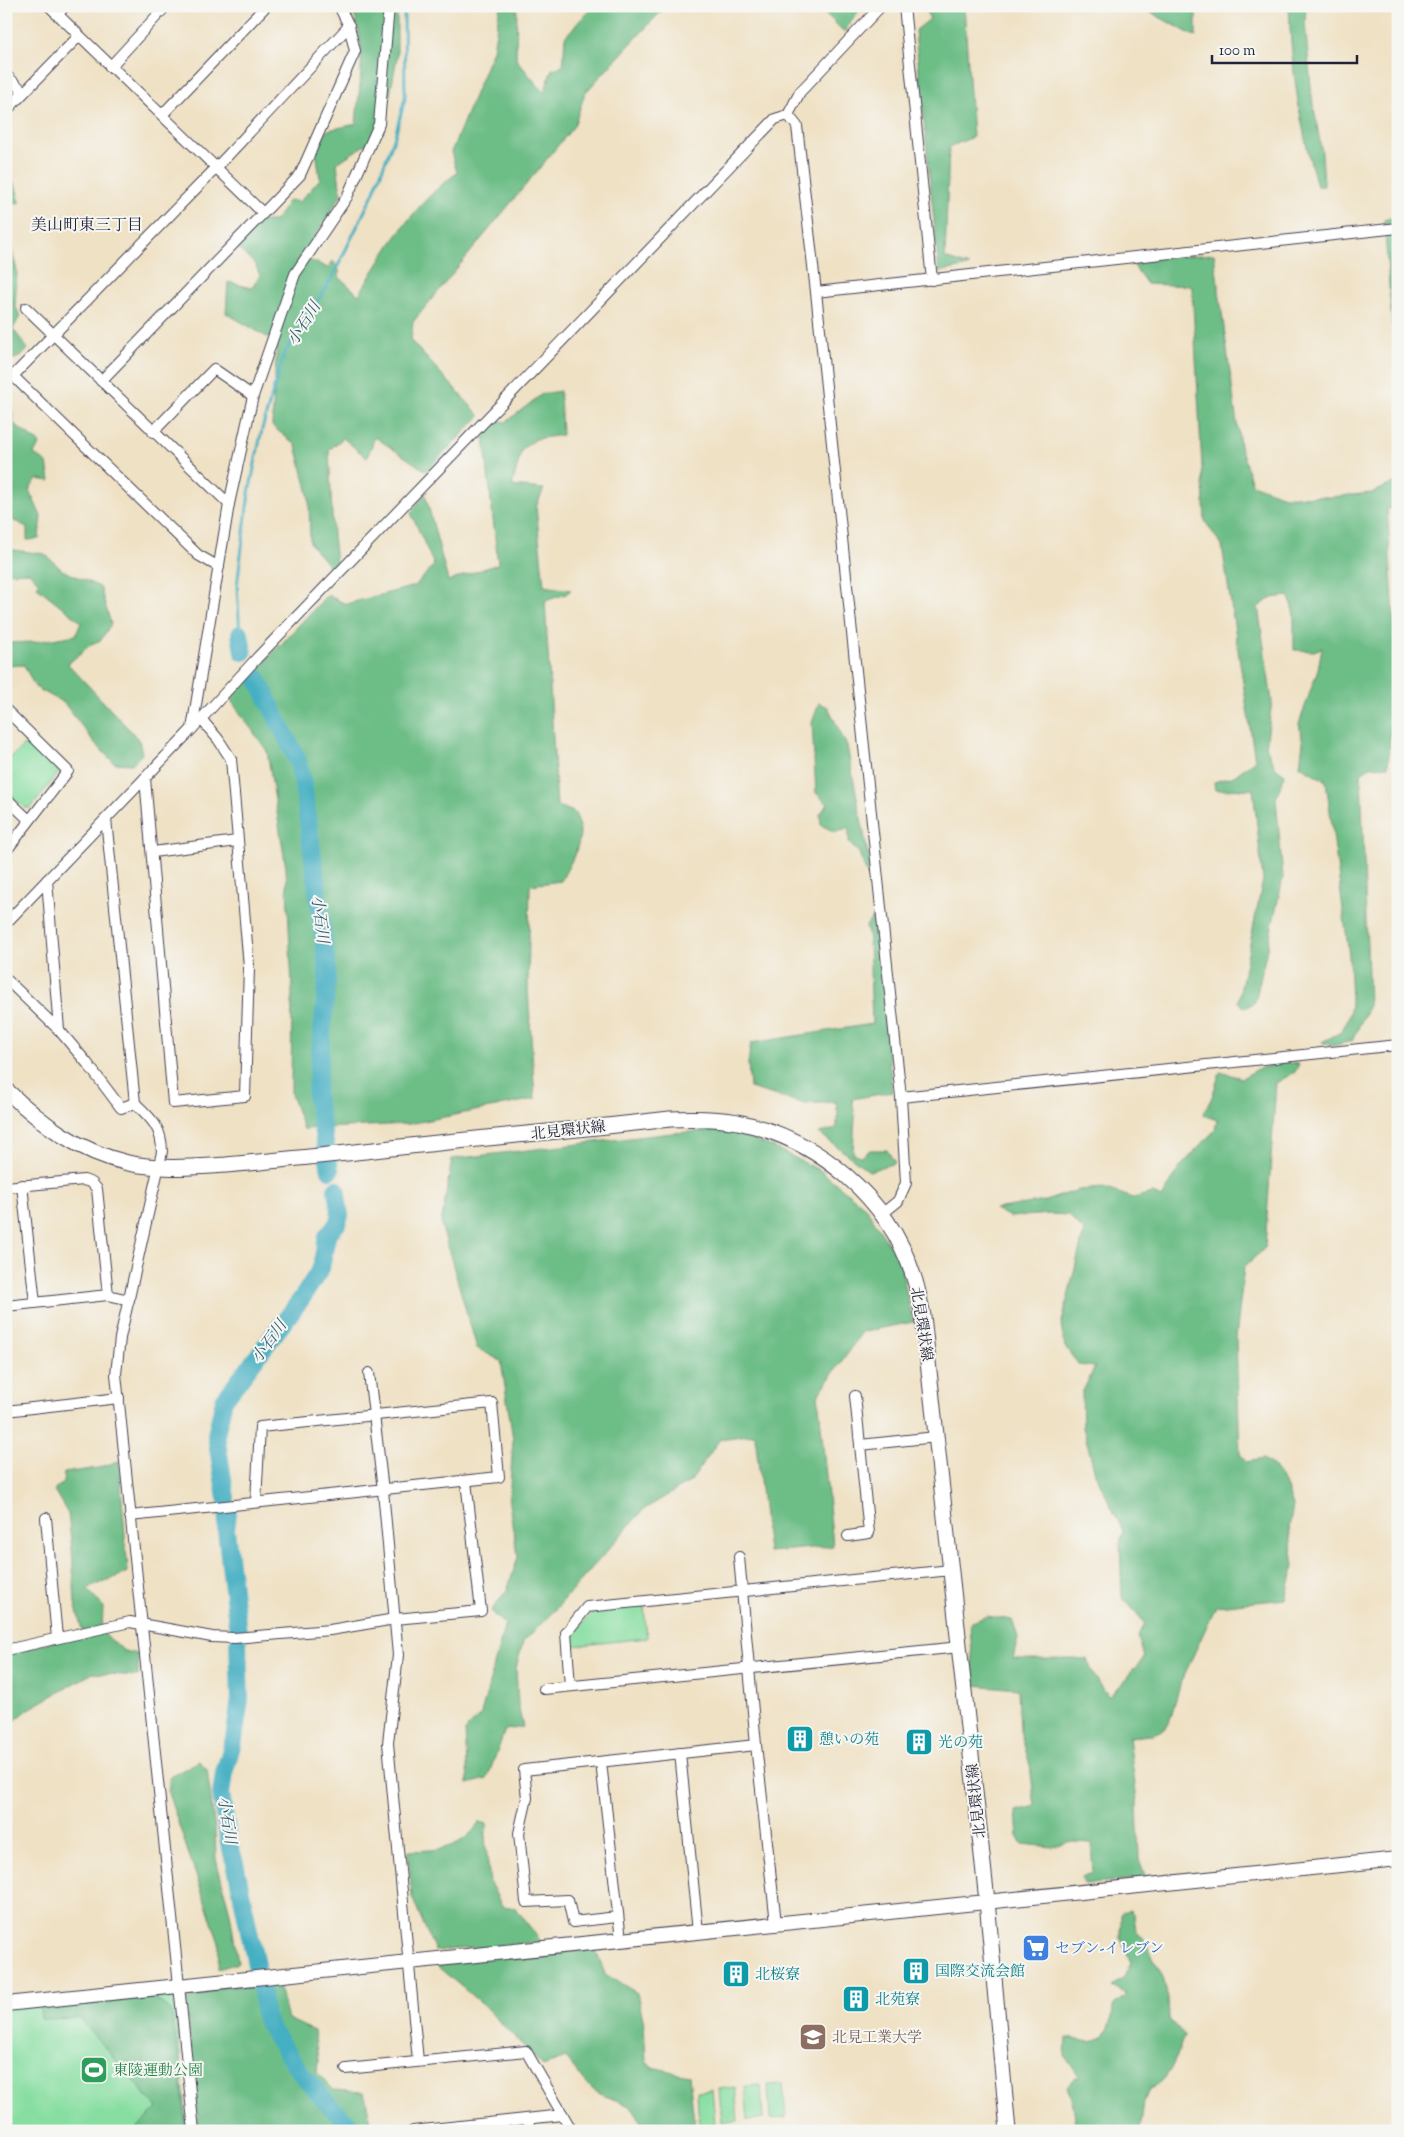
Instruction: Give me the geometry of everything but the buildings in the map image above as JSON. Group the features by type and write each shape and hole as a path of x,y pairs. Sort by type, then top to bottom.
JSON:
{"main road":[{"name":"北見環状線","path":"6,1090 30,1113 53,1130 87,1149 127,1162 158,1167 184,1168 259,1163 670,1119 704,1118 738,1122 778,1134 812,1150 851,1180 882,1214 897,1239 913,1275 923,1316 987,1902 1008,2131"}],"street":[{"path":"49,6 263,213"},
{"path":"57,14 65,6"},
{"path":"110,67 166,6"},
{"path":"162,116 266,6"},
{"path":"101,381 300,176 355,51 349,26 339,6"},
{"path":"191,730 229,504 253,396 295,274 347,197 379,124 389,6"},
{"path":"6,923 775,119 788,115 800,92 881,6"},
{"path":"904,6 932,280"},
{"path":"219,567 198,555 13,376 216,168 349,26"},
{"path":"6,111 78,36"},
{"path":"6,75 24,92"},
{"path":"788,115 797,126 901,1097 906,1183 904,1192 898,1201 882,1214"},
{"path":"816,292 1398,228"},
{"path":"26,308 229,504"},
{"path":"153,432 214,369 253,396"},
{"path":"6,710 68,771 6,851"},
{"path":"145,778 153,852 173,1103 245,1096 249,967 231,759 218,739 201,719"},
{"path":"6,798 29,820"},
{"path":"106,819 135,1103 151,1118 162,1137 162,1152 120,1338 116,1374 194,2131"},
{"path":"153,852 237,841"},
{"path":"47,880 59,1030"},
{"path":"6,979 59,1030 88,1063 121,1108 135,1103"},
{"path":"901,1097 1398,1045"},
{"path":"6,1187 84,1180 92,1183 97,1189 108,1295"},
{"path":"22,1185 35,1303"},
{"path":"6,1306 108,1295 129,1300"},
{"path":"369,1373 383,1490 398,1655 388,1743 418,2061"},
{"path":"848,1536 870,1533 855,1396"},
{"path":"6,1410 119,1398"},
{"path":"130,1516 499,1477 492,1403 260,1427 256,1502"},
{"path":"860,1446 936,1437"},
{"path":"6,1650 130,1622 212,1637 234,1638 330,1630 395,1619 481,1611 466,1481"},
{"path":"46,1518 57,1638"},
{"path":"739,1557 756,1745 776,1923"},
{"path":"570,1686 566,1633 587,1607 951,1570"},
{"path":"544,1689 960,1647"},
{"path":"617,1917 573,1922 568,1900 526,1902 519,1833 527,1798 524,1770 756,1745"},
{"path":"680,1753 698,1932"},
{"path":"601,1762 621,1940"},
{"path":"6,2004 1398,1859"},
{"path":"346,2069 526,2051 572,2131"},
{"path":"413,2131 563,2115"},
{"path":"528,2119 530,2131"}],"green space":[{"path":"350,6 397,6 397,57 383,133 337,163 341,195 301,259 312,261 328,268 333,261 339,270 339,277 359,295 379,261 414,213 457,173 451,152 493,50 500,6 517,6 516,59 544,93 552,69 563,66 565,37 593,6 666,6 585,93 574,126 413,322 411,341 480,416 426,471 375,437 367,458 343,438 329,450 336,562 331,569 310,543 309,498 296,445 272,426 277,340 267,337 226,313 228,282 252,288 260,275 255,264 236,246 260,221 275,221 289,200 299,202 320,179 316,151 328,130 356,124 361,49 356,20"},
{"path":"818,6 862,6 844,32"},
{"path":"923,6 964,6 973,137 949,147 945,258 969,266 939,272 915,31 930,19"},
{"path":"1140,6 1196,6 1196,37 1148,11"},
{"path":"1289,6 1306,6 1305,23 1312,97 1322,153 1324,186 1317,186 1301,120 1294,74"},
{"path":"6,181 15,184 20,202 6,206"},
{"path":"1398,216 1398,401 1384,220"},
{"path":"6,226 11,230 12,251 17,271 15,305 20,316 13,329 28,349 22,356 6,362"},
{"path":"1214,254 1240,446 1252,484 1284,496 1330,497 1372,493 1398,481 1398,510 1387,508 1396,652 1388,766 1370,767 1361,773 1369,1005 1352,1041 1331,1046 1322,1042 1341,1032 1349,1017 1351,1003 1349,955 1326,781 1300,766 1303,743 1299,724 1318,669 1322,648 1314,651 1294,650 1294,615 1289,596 1271,598 1258,607 1272,701 1266,747 1275,767 1285,774 1276,798 1283,878 1255,1002 1245,1008 1238,1002 1263,880 1253,789 1215,790 1214,782 1234,776 1255,760 1222,546 1205,521 1192,286 1147,284 1134,266 1142,259"},
{"path":"6,369 14,424 40,443 34,454 47,463 50,481 37,479 29,490 41,516 39,539 27,540 27,527 6,517"},
{"path":"560,391 562,435 536,439 522,449 512,486 544,489 536,507 544,586 571,590 566,594 545,601 557,806 574,812 580,830 574,856 561,881 530,885 528,989 535,1099 409,1124 303,1129 291,1094 292,986 286,868 267,751 230,699 327,595 346,604 415,586 434,565 411,513 425,493 448,581 498,564 484,437 497,420 506,422 542,394"},
{"path":"6,549 45,554 62,570 100,587 111,624 101,640 91,644 68,664 139,740 142,754 132,764 114,763 94,742 64,703 35,687 24,665 6,666 6,643 35,642 76,635 81,622 37,587 39,583 29,572 6,573"},
{"path":"819,703 828,707 847,746 872,875 868,877 859,853 849,843 849,829 835,832 821,825 820,814 828,804 816,793 812,723"},
{"path":"30,739 58,765 59,772 31,808 24,808 6,791 6,762"},
{"path":"872,918 876,921 892,1092 852,1099 855,1116 853,1153 861,1157 870,1150 887,1150 895,1163 869,1171 819,1133 836,1129 838,1114 836,1102 805,1104 750,1088 748,1063 751,1043 872,1024 869,939 866,926"},
{"path":"1282,1062 1299,1064 1295,1072 1276,1083 1265,1248 1244,1267 1236,1338 1240,1455 1246,1462 1263,1459 1272,1465 1285,1483 1293,1506 1289,1527 1294,1566 1286,1599 1216,1606 1181,1682 1169,1723 1164,1729 1151,1735 1129,1737 1137,1801 1139,1859 1146,1878 1085,1884 1081,1877 1093,1873 1091,1843 1073,1842 1053,1847 1022,1844 1018,1837 1016,1811 1035,1806 1030,1765 1020,1731 1018,1689 974,1685 970,1623 987,1616 1012,1620 1018,1637 1013,1659 1087,1659 1093,1674 1109,1697 1144,1658 1138,1635 1145,1623 1122,1597 1120,1543 1123,1531 1095,1473 1083,1427 1082,1393 1095,1367 1079,1365 1065,1347 1061,1326 1084,1231 1068,1215 1050,1214 1010,1217 995,1209 1045,1201 1078,1190 1104,1188 1133,1198 1153,1193 1162,1198 1180,1167 1215,1130 1217,1120 1203,1115 1212,1097 1220,1072 1242,1078 1258,1069"},
{"path":"727,1130 775,1148 821,1171 866,1208 900,1263 913,1322 862,1332 818,1395 833,1546 768,1552 755,1434 720,1439 691,1481 643,1510 554,1611 523,1642 516,1669 518,1705 523,1727 505,1730 487,1779 468,1784 465,1731 481,1714 505,1624 491,1611 507,1590 518,1557 509,1504 513,1439 501,1361 477,1348 441,1224 452,1159 672,1133"},
{"path":"119,1461 128,1572 87,1589 103,1606 102,1632 124,1651 138,1654 138,1676 93,1673 29,1709 6,1728 6,1654 83,1634 75,1603 68,1514 54,1490 63,1483 64,1473 98,1468"},
{"path":"644,1606 647,1638 573,1646 573,1635 592,1612"},
{"path":"199,1761 207,1769 215,1831 216,1859 230,1913 238,1963 218,1969 219,1943 168,1793 170,1777"},
{"path":"480,1822 487,1824 485,1837 490,1883 502,1906 516,1908 541,1942 435,1951 412,1897 408,1851 448,1847 465,1838"},
{"path":"1130,1910 1134,1915 1136,1931 1145,1941 1163,1977 1168,1998 1169,2019 1184,2036 1168,2074 1163,2080 1149,2089 1144,2102 1140,2131 1077,2131 1072,2099 1067,2087 1074,2079 1079,2077 1065,2056 1066,2038 1091,2042 1104,2037 1114,2013 1113,2006 1126,1995 1113,1986 1123,1979 1131,1963 1121,1938 1121,1913"},
{"path":"594,1946 605,1974 637,1993 644,2024 646,2061 651,2067 689,2075 695,2131 643,2131 640,2120 629,2106 591,2088 566,2058 543,2066 483,2005 437,1966 548,1950"},
{"path":"277,1981 288,2019 314,2031 318,2060 317,2073 334,2090 364,2092 373,2131 199,2131 186,2002 208,1988"},
{"name":"東陵運動公園","path":"174,1993 188,2131 6,2131 6,2008"},
{"path":"153,1996 171,2011 180,2065 186,2131 134,2131 157,2108 79,2018 41,2019 40,2007"},
{"path":"783,2084 786,2118 770,2119 768,2085"},
{"path":"761,2085 763,2119 748,2120 745,2086"},
{"path":"735,2087 738,2121 722,2122 719,2089"},
{"path":"712,2090 715,2124 699,2125 697,2091"}],"waterway":[{"name":"小石川","path":"240,634 237,586 249,493 262,429 284,354 332,278 373,194 395,136 405,98 404,6"},
{"name":"小石川","path":"240,634 243,652"},
{"name":"小石川","path":"257,678 298,761 304,790 327,966 316,1095 330,1170"},
{"name":"小石川","path":"226,1498 216,1435 224,1400 302,1298 321,1268 327,1236 337,1224 340,1215 336,1189"},
{"name":"小石川","path":"228,1512 226,1530 238,1632"},
{"name":"小石川","path":"238,1644 240,1699 234,1739 224,1773 221,1794 229,1843 236,1867 256,1965"},
{"name":"小石川","path":"261,1987 265,2018 276,2037 301,2073 325,2101 356,2131"}],"place":[{"name":"憩いの苑","path":"800,1739"},
{"name":"光の苑","path":"919,1742"},
{"name":"セブン-イレブン","path":"1036,1948"},
{"name":"国際交流会館","path":"916,1971"},
{"name":"北桜寮","path":"736,1974"},
{"name":"北苑寮","path":"856,1999"},
{"name":"北見工業大学","path":"813,2037"},
{"name":"東陵運動公園","path":"94,2070"}],"district":[{"name":"美山町東三丁目","path":"87,224"}]}
